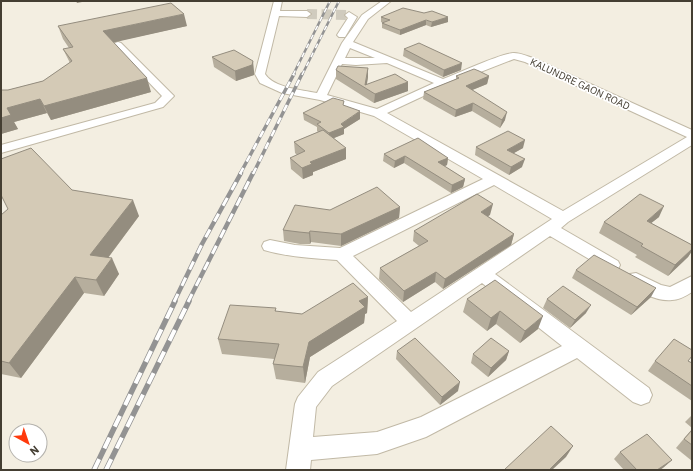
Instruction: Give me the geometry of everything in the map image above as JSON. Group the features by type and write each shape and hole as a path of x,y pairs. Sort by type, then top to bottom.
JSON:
{"street":[{"path":"321,97 342,51 365,17 387,1"},
{"path":"307,14 277,7 260,74 264,81 286,91 321,97 378,113 563,218"},
{"path":"349,15 353,17 336,48 356,62 389,60"},
{"path":"1,149 159,105 165,100 168,96 118,45"},
{"path":"342,51 389,60 443,83"},
{"name":"KALUNDRE GAON ROAD","path":"378,113 443,83 506,58 520,57 692,135"},
{"path":"577,348 426,426 377,443 299,460 306,404 325,379 550,229 563,218 692,140"},
{"path":"270,246 295,251 341,254 494,179"},
{"path":"550,229 661,292 674,293 692,284"},
{"path":"341,254 410,322"},
{"path":"482,274 577,348 641,395"}],"building":[{"path":"171,3 184,14 103,31 147,78 44,106 40,99 7,108 11,115 1,118 1,90 8,90 43,81 72,61 63,49 73,47 58,26"},
{"path":"403,8 424,13 432,11 448,17 432,22 426,20 400,30 382,23 390,20 381,17"},
{"path":"419,43 462,63 444,70 404,49"},
{"path":"234,50 253,61 252,65 235,71 212,57"},
{"path":"338,66 368,68 365,85 395,74 408,82 375,94 336,70"},
{"path":"474,69 489,76 466,86 507,112 502,120 473,103 456,110 424,92 459,78 456,76"},
{"path":"333,98 344,101 343,105 360,111 341,124 344,127 329,133 317,124 321,122 303,113"},
{"path":"323,130 346,148 310,162 312,164 302,168 290,158 305,151 294,142"},
{"path":"508,131 525,140 507,150 525,159 511,167 476,147"},
{"path":"418,138 448,158 438,162 465,179 452,185 405,156 395,161 384,154"},
{"path":"31,148 72,190 133,200 90,255 112,258 96,280 75,277 9,363 1,361 1,215 8,209 1,195 1,159"},
{"path":"377,187 400,207 341,234 310,231 309,233 283,230 295,205 330,210"},
{"path":"477,194 493,204 481,212 514,234 445,279 436,272 404,291 380,268 428,241 414,231"},
{"path":"640,194 664,206 647,221 692,245 692,249 675,265 641,246 643,244 604,222"},
{"path":"594,255 656,288 637,307 576,270"},
{"path":"495,280 543,316 525,331 500,311 491,318 467,299"},
{"path":"353,283 368,297 359,301 365,307 309,342 303,367 273,364 279,344 218,339 230,305 276,308 275,311 302,314"},
{"path":"563,286 591,305 575,320 547,299"},
{"path":"415,338 460,382 442,397 397,351"},
{"path":"491,338 509,351 491,368 473,354"},
{"path":"674,339 692,350 692,356 688,361 692,363 692,386 655,361"},
{"path":"551,426 573,446 549,470 504,470"},
{"path":"692,430 692,445 684,439"},
{"path":"647,434 672,460 657,470 637,470 620,452"}],"tunnel":[{"path":"307,14 349,15"}],"railway":[{"path":"293,75 330,1"},
{"path":"302,75 339,1"},
{"path":"240,174 294,74"},
{"path":"253,174 302,74"},
{"path":"174,302 202,244 241,173"},
{"path":"188,302 253,173"},
{"path":"94,470 175,301"},
{"path":"106,470 189,301"}]}
